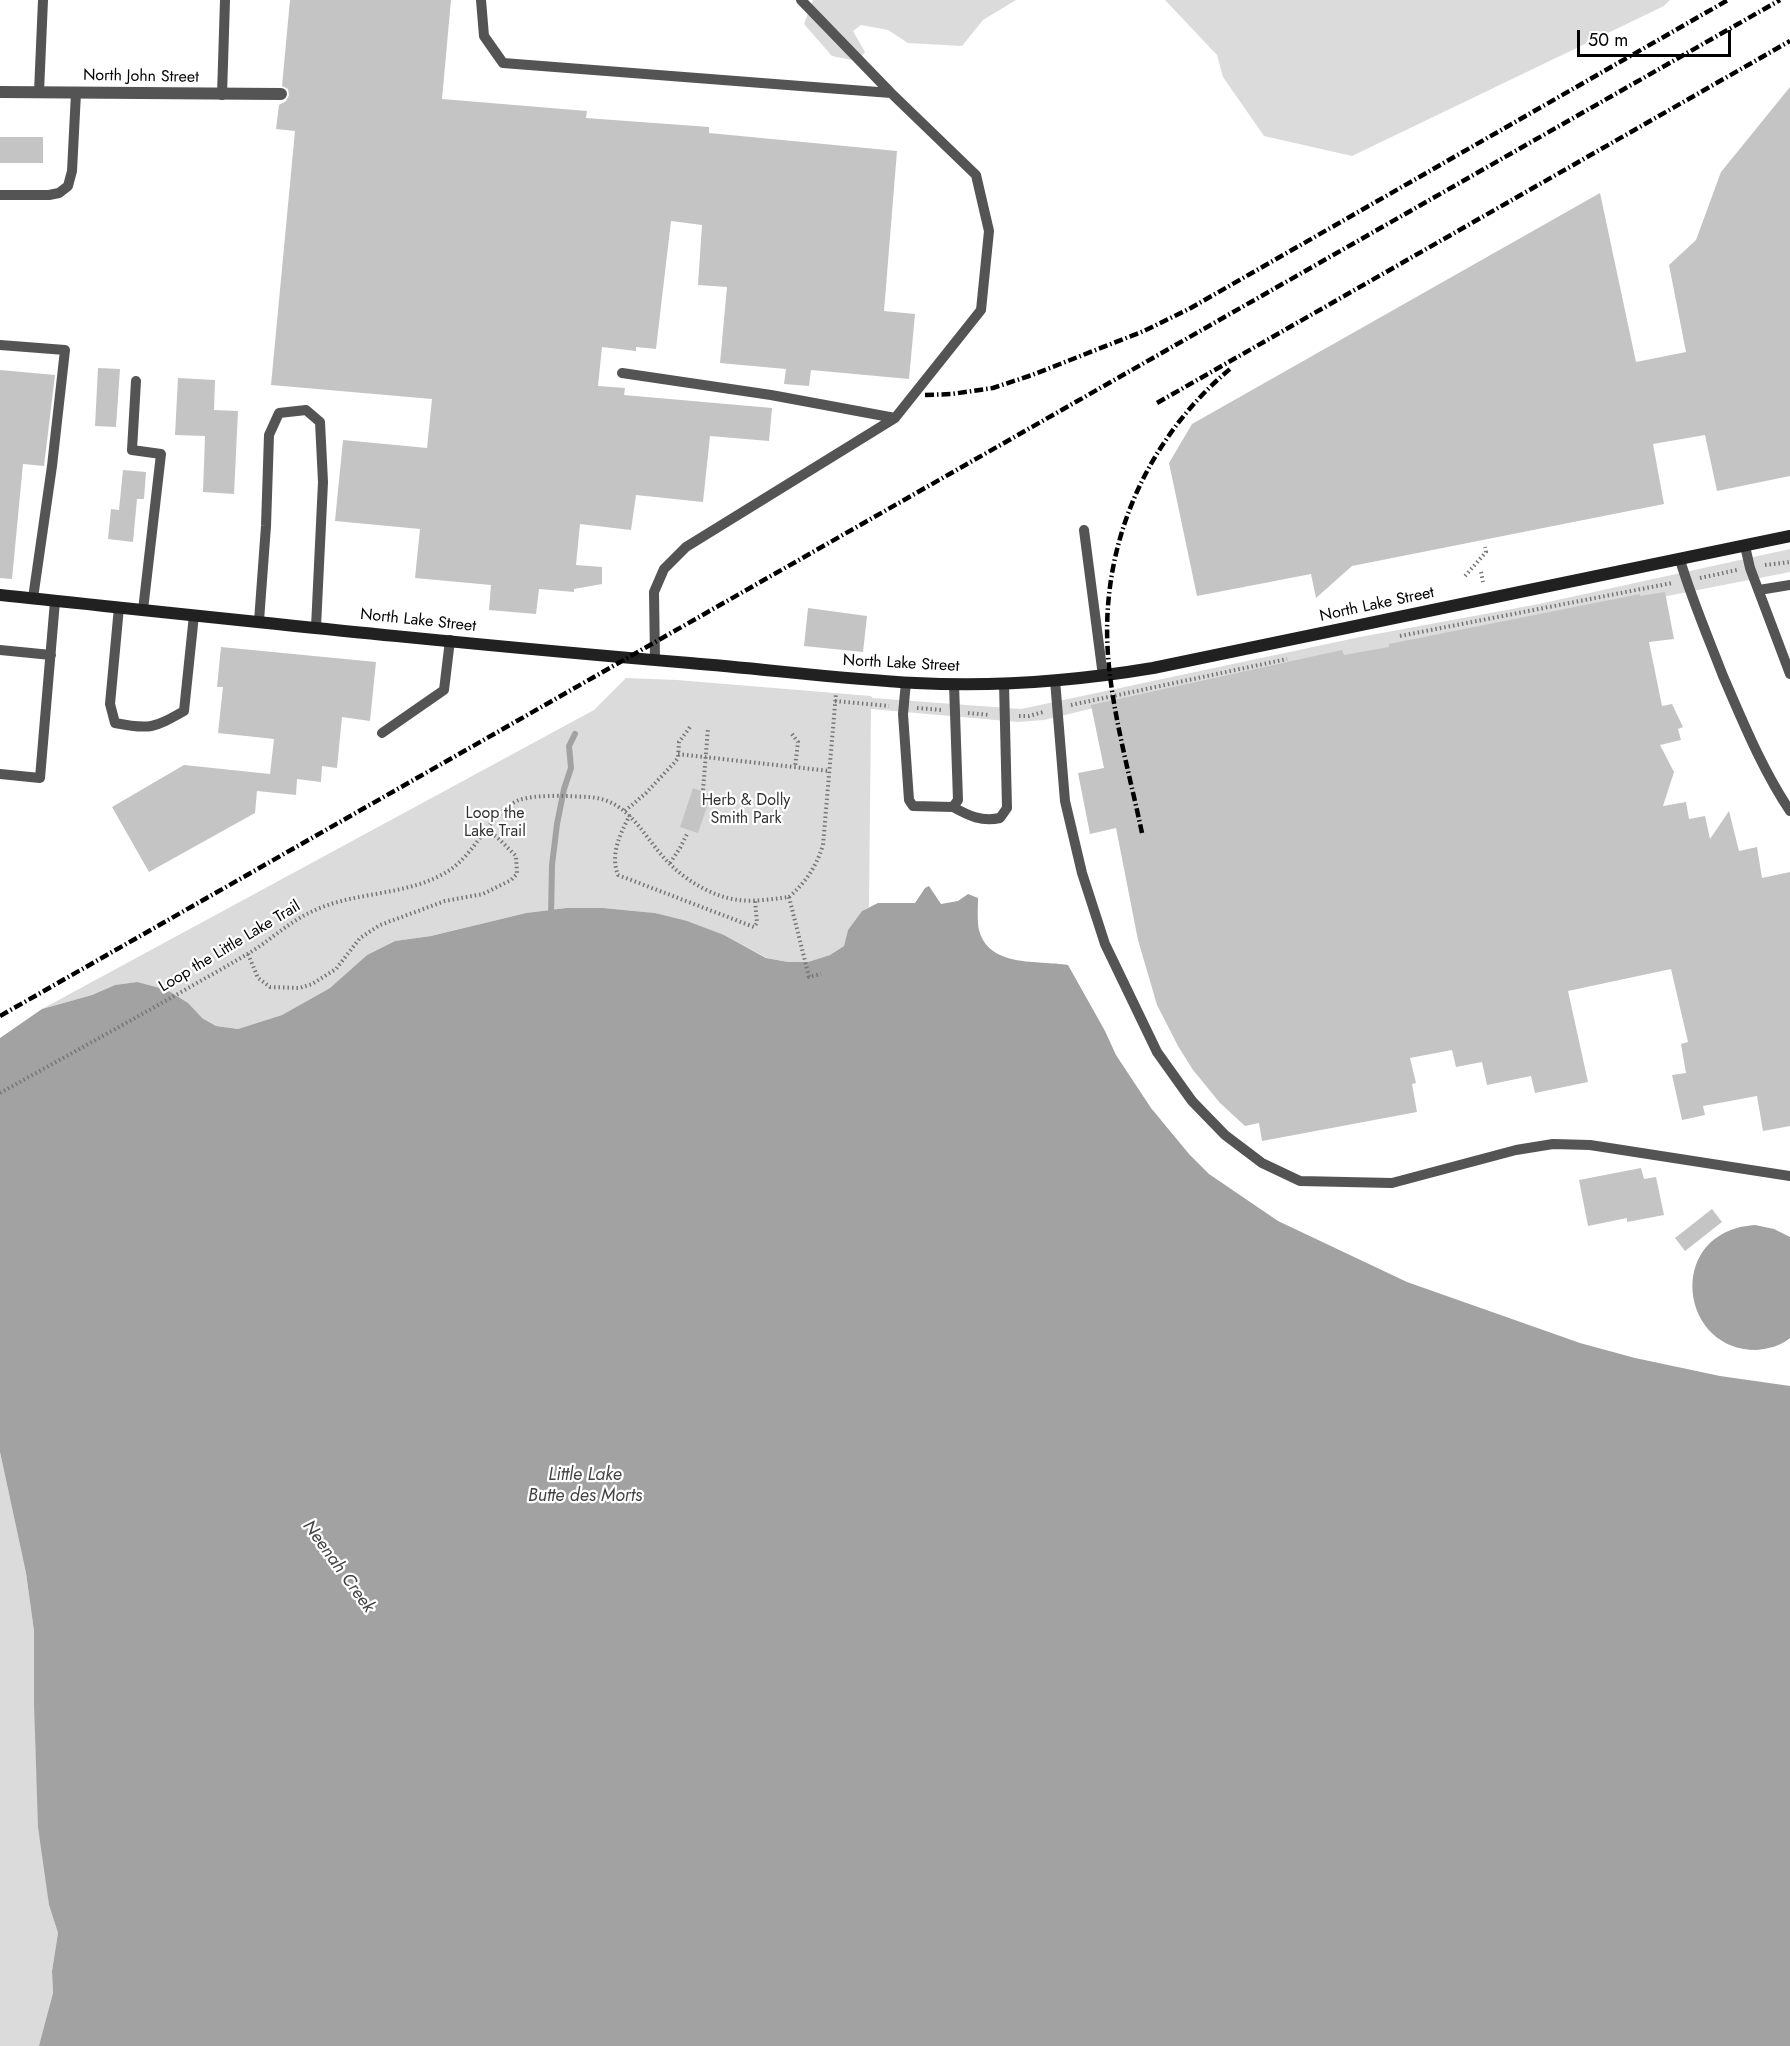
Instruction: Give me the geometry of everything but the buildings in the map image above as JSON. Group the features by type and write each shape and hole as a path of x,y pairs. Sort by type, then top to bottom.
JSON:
{"main road":[{"name":"North Lake Street","path":"0,595 656,660 906,682 1005,683 1103,676 1177,664 1790,536"}],"street":[{"name":"North John Street","path":"0,92 281,94"}],"lane":[{"path":"39,92 43,0"},
{"path":"222,94 225,0"},
{"path":"481,0 484,36 503,63 891,93"},
{"path":"656,660 654,592 664,570 686,547 895,418 981,310 989,231 975,175 801,0"},
{"path":"0,195 49,195 59,193 68,186 72,171 76,93"},
{"path":"0,345 65,350 52,466 33,598"},
{"path":"622,373 771,395 895,418"},
{"path":"136,381 132,450 161,454 143,610"},
{"path":"259,621 266,526 269,435 279,413 306,410 320,422 323,482 316,627"},
{"path":"1084,530 1103,676"},
{"path":"1745,546 1750,568 1790,674"},
{"path":"1680,560 1690,594 1742,720 1769,779 1790,811"},
{"path":"1759,590 1790,585"},
{"path":"0,774 40,778 55,600"},
{"path":"119,607 110,704 115,723 132,727 156,727 184,711 194,615"},
{"path":"382,733 444,690 450,640"},
{"path":"0,650 51,655"},
{"path":"1055,680 1065,801 1082,873 1105,944 1157,1052 1192,1101 1224,1135 1262,1163 1300,1181 1392,1183 1516,1150 1563,1144 1590,1145 1790,1176"},
{"path":"906,682 903,714 909,800 913,806 953,807 969,816 989,820 1000,818 1007,808 1005,683"},
{"path":"953,807 958,800 954,684"}],"path":[{"path":"1465,576 1486,552 1485,547"},
{"path":"1481,572 1483,582"},
{"path":"821,974 809,977 789,897 810,875 819,860 825,832 836,701"},
{"path":"625,811 646,793 678,758 679,742 690,727"},
{"path":"703,790 708,728"},
{"path":"792,734 798,742 795,767"},
{"path":"678,754 830,771"},
{"name":"Loop the Little Lake Trail","path":"0,1093 248,954 309,913 339,902 421,884 446,873 460,861 497,818 519,800 546,797 590,797 609,801 630,815 670,863 696,884 716,894 738,900 789,897"},
{"path":"630,815 620,834 615,856 618,875 754,927 757,923 755,900"},
{"path":"248,954 258,978 270,987 300,988 312,984 336,969 360,938 380,925 445,901 483,894 511,880 517,874 516,856 498,837 486,830"},
{"path":"670,863 688,832"}],"green space":[{"path":"813,0 1016,0 983,20 962,46 908,43 888,30 861,25 853,31 865,52 857,61 832,56 804,24"},
{"path":"1165,0 1670,0 1664,6 1352,156 1264,136 1223,77 1217,55"},
{"name":"Herb & Dolly Smith Park","path":"1790,549 1790,572 1094,708 1044,720 1018,722 871,709 869,907 862,911 848,930 844,946 830,955 808,962 788,962 767,958 724,935 655,913 603,908 566,908 526,913 431,936 395,941 367,955 330,988 282,1015 238,1029 216,1026 202,1018 0,1078 137,982 115,985 92,995 42,1009 594,710 626,678 677,680 1021,709 1360,637 1539,604"},
{"path":"0,1452 26,1573 34,1631 36,1766 49,1905 58,1933 52,1971 53,1993 40,2046 0,2046"}],"water":[{"name":"Little Lake Butte des Morts","path":"929,886 941,904 958,901 968,894 978,898 979,930 984,942 993,951 1016,960 1068,965 1116,1055 1151,1108 1189,1154 1209,1174 1278,1221 1407,1282 1580,1343 1635,1358 1720,1376 1790,1386 1790,2046 39,2046 53,1993 52,1971 58,1933 49,1905 38,1827 34,1631 26,1573 0,1452 0,1038 42,1009 92,995 115,985 137,982 167,990 188,1003 202,1018 216,1026 238,1029 282,1015 330,988 367,955 395,941 431,936 526,913 566,908 603,908 655,913 687,921 724,935 766,958 788,962 808,962 830,955 844,946 848,930 862,911 878,903 915,903 925,888"},
{"path":"1755,1225 1774,1229 1790,1237 1790,1338 1774,1347 1756,1350 1731,1346 1713,1334 1700,1316 1693,1296 1693,1275 1701,1255 1715,1239 1737,1228"}],"waterway":[{"path":"551,916 552,865 557,824 571,768 569,746 575,734"}],"railway":[{"path":"925,395 993,388 1144,331 1189,309 1728,0"},
{"path":"0,1016 1780,0"},
{"path":"1157,403 1790,41"},
{"path":"1142,833 1117,721 1110,677 1108,614 1112,574 1121,535 1134,497 1152,462 1174,428 1200,397 1230,369"}],"park label":[{"name":"Loop the Lake Trail","path":"495,823"}],"water label":[{"name":"Neenah Creek","path":"338,1567"}]}
